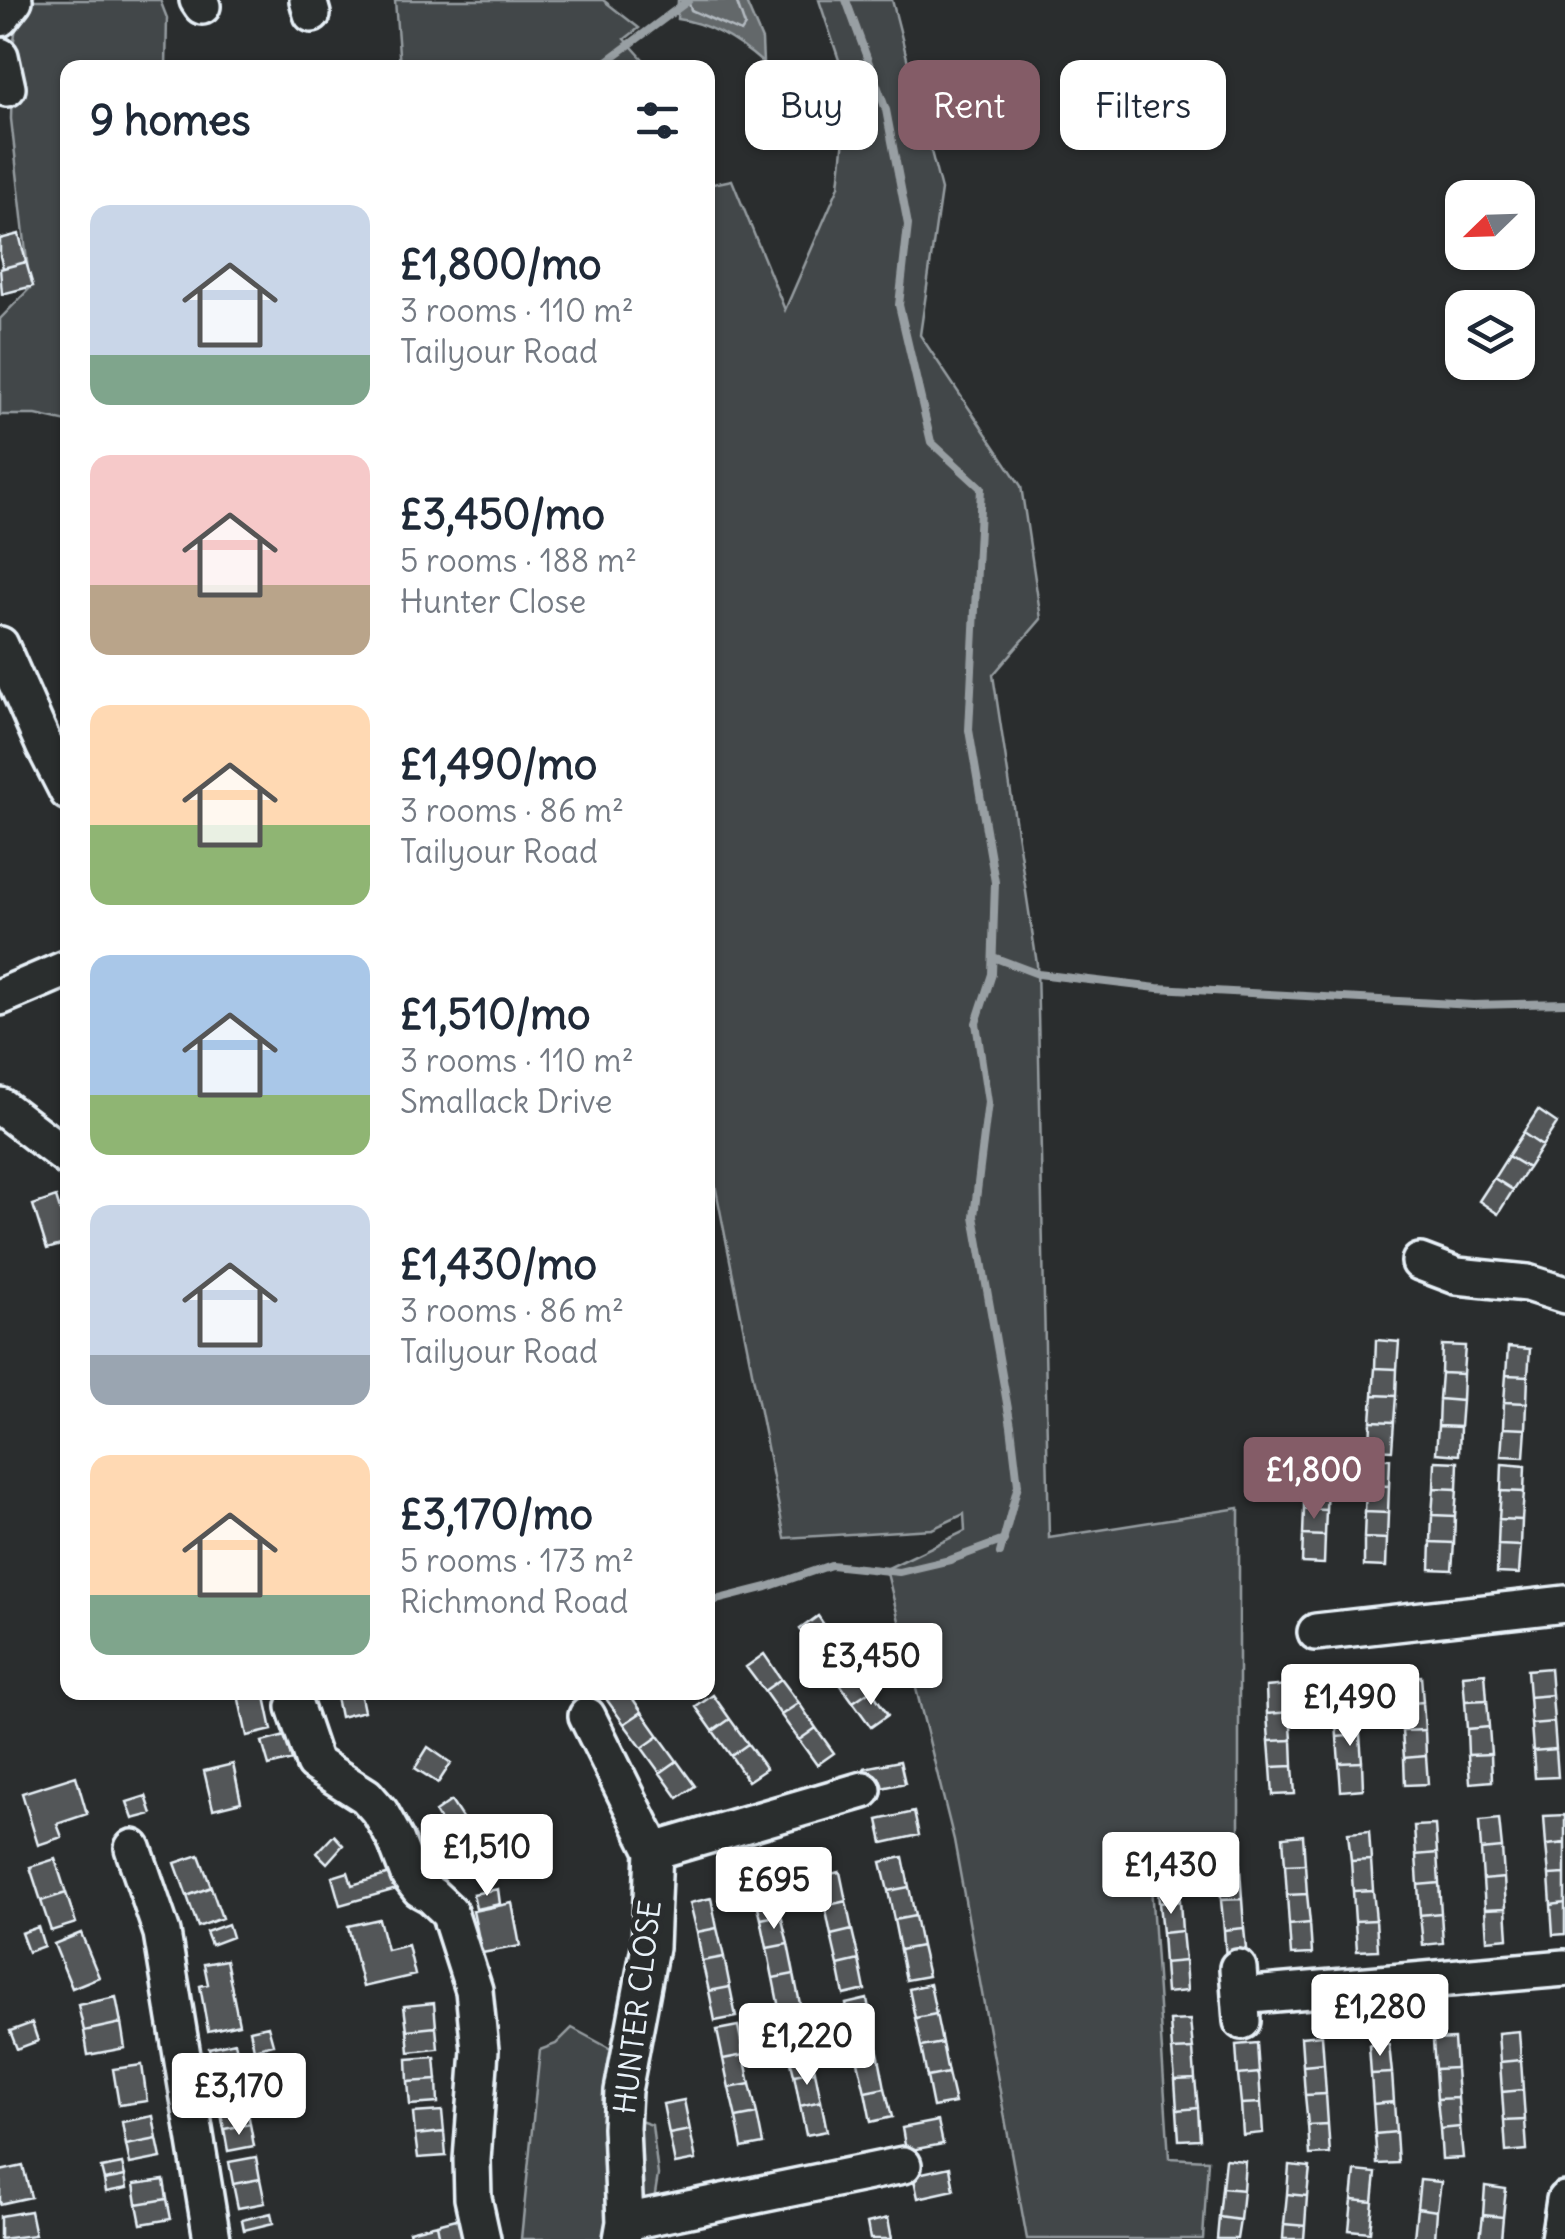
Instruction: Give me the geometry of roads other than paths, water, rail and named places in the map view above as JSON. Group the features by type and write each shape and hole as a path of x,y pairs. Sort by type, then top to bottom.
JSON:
{"street":[{"path":"0,18 14,0"},
{"path":"0,645 60,775"},
{"path":"0,997 60,971"},
{"path":"0,1106 60,1152"},
{"path":"1420,1262 1457,1276 1527,1282 1565,1295"},
{"path":"1316,1632 1565,1604"},
{"path":"295,1708 314,1763 366,1796 396,1841 409,1874 420,1889 449,1912 474,1990 480,2050 473,2198 482,2239"},
{"name":"HUNTER CLOSE","path":"587,1716 654,1851 650,1947 621,2127 624,2231 902,2165"},
{"path":"654,1851 863,1790"},
{"path":"133,1848 162,1934 212,2239"},
{"path":"1240,1995 1565,1968"},
{"path":"1559,2239 1565,2200"}],"water":[{"path":"678,0 745,0 762,40 763,60 723,35 677,19"}],"waterway":[{"path":"609,60 689,0"},
{"path":"846,0 886,110 908,225 899,305 931,442 981,488 969,730 995,882 992,974 976,1023 988,1102 974,1216 1018,1485 1000,1553"},
{"path":"993,957 1038,974 1157,988 1473,1005 1565,1003"},
{"path":"715,1600 831,1565 899,1572 950,1560 1004,1540"}]}
